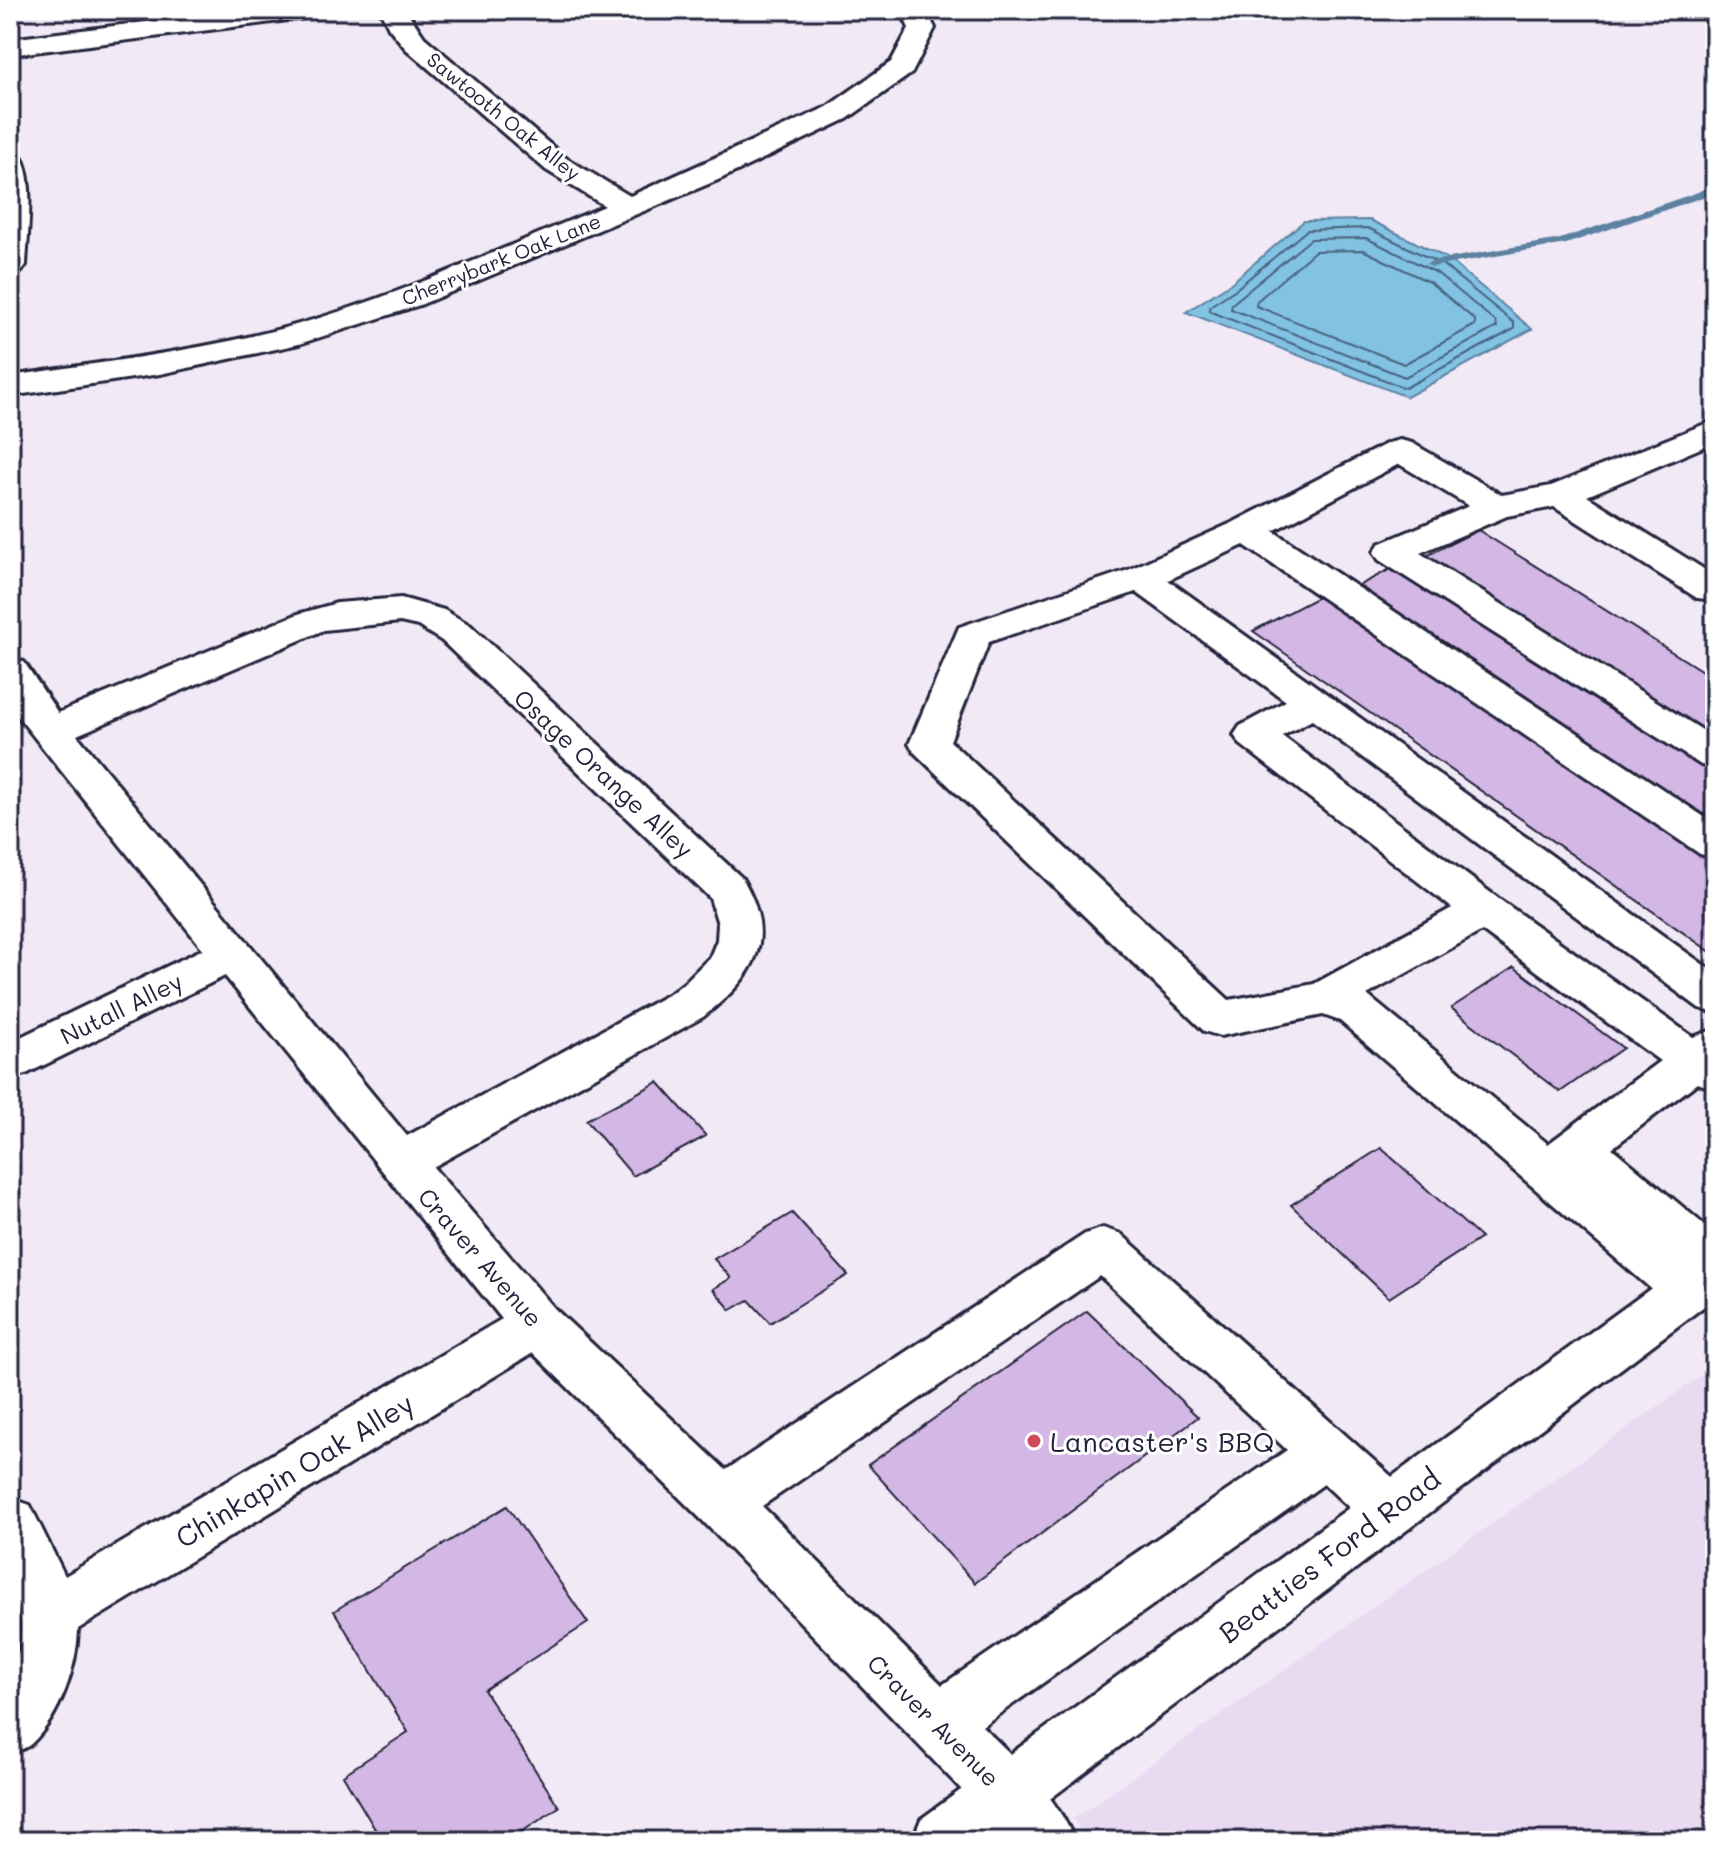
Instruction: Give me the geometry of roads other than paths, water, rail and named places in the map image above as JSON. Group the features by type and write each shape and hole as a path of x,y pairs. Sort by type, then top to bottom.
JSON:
{"street":[{"path":"10,47 304,10"},
{"name":"Sawtooth Oak Alley","path":"393,10 402,28 415,43 556,164 628,207"},
{"name":"Cherrybark Oak Lane","path":"10,386 160,364 299,334 409,298 708,174 837,113 902,67 922,28 913,10"},
{"path":"10,161 14,197 10,265"},
{"path":"1326,583 1497,507 1560,495 1715,430"},
{"path":"1484,910 1325,998 1220,1019 929,744 973,635 1141,578 1247,530 1400,450 1497,507"},
{"path":"1560,495 1710,590 1715,587"},
{"path":"1247,530 1715,844"},
{"path":"1392,552 1715,756"},
{"path":"1141,578 1715,996"},
{"name":"Osage Orange Alley","path":"25,706 311,622 362,611 401,610 417,613 456,633 727,889 735,902 741,929 735,957 716,984 687,1005 400,1162"},
{"path":"1314,702 1254,735 1484,910 1707,1059 1562,1160"},
{"name":"Craver Avenue","path":"25,706 537,1324 722,1503 1008,1794 1044,1841"},
{"name":"Nutall Alley","path":"10,1062 231,954"},
{"path":"1325,998 1356,1009 1562,1160 1706,1274"},
{"path":"722,1503 1103,1248 1390,1510"},
{"name":"Beatties Ford Road","path":"943,1841 1706,1274"},
{"name":"Chinkapin Oak Alley","path":"51,1615 537,1324"},
{"path":"937,1723 1327,1452"},
{"path":"10,1523 37,1570 51,1615 46,1661 24,1707 10,1725"}],"water":[{"path":"1370,220 1447,258 1532,329 1407,397 1186,312 1231,283 1304,221"}],"waterway":[{"path":"1432,264 1562,242 1702,194 1715,185"}],"place":[{"name":"Lancaster's BBQ","path":"1034,1441"}]}
